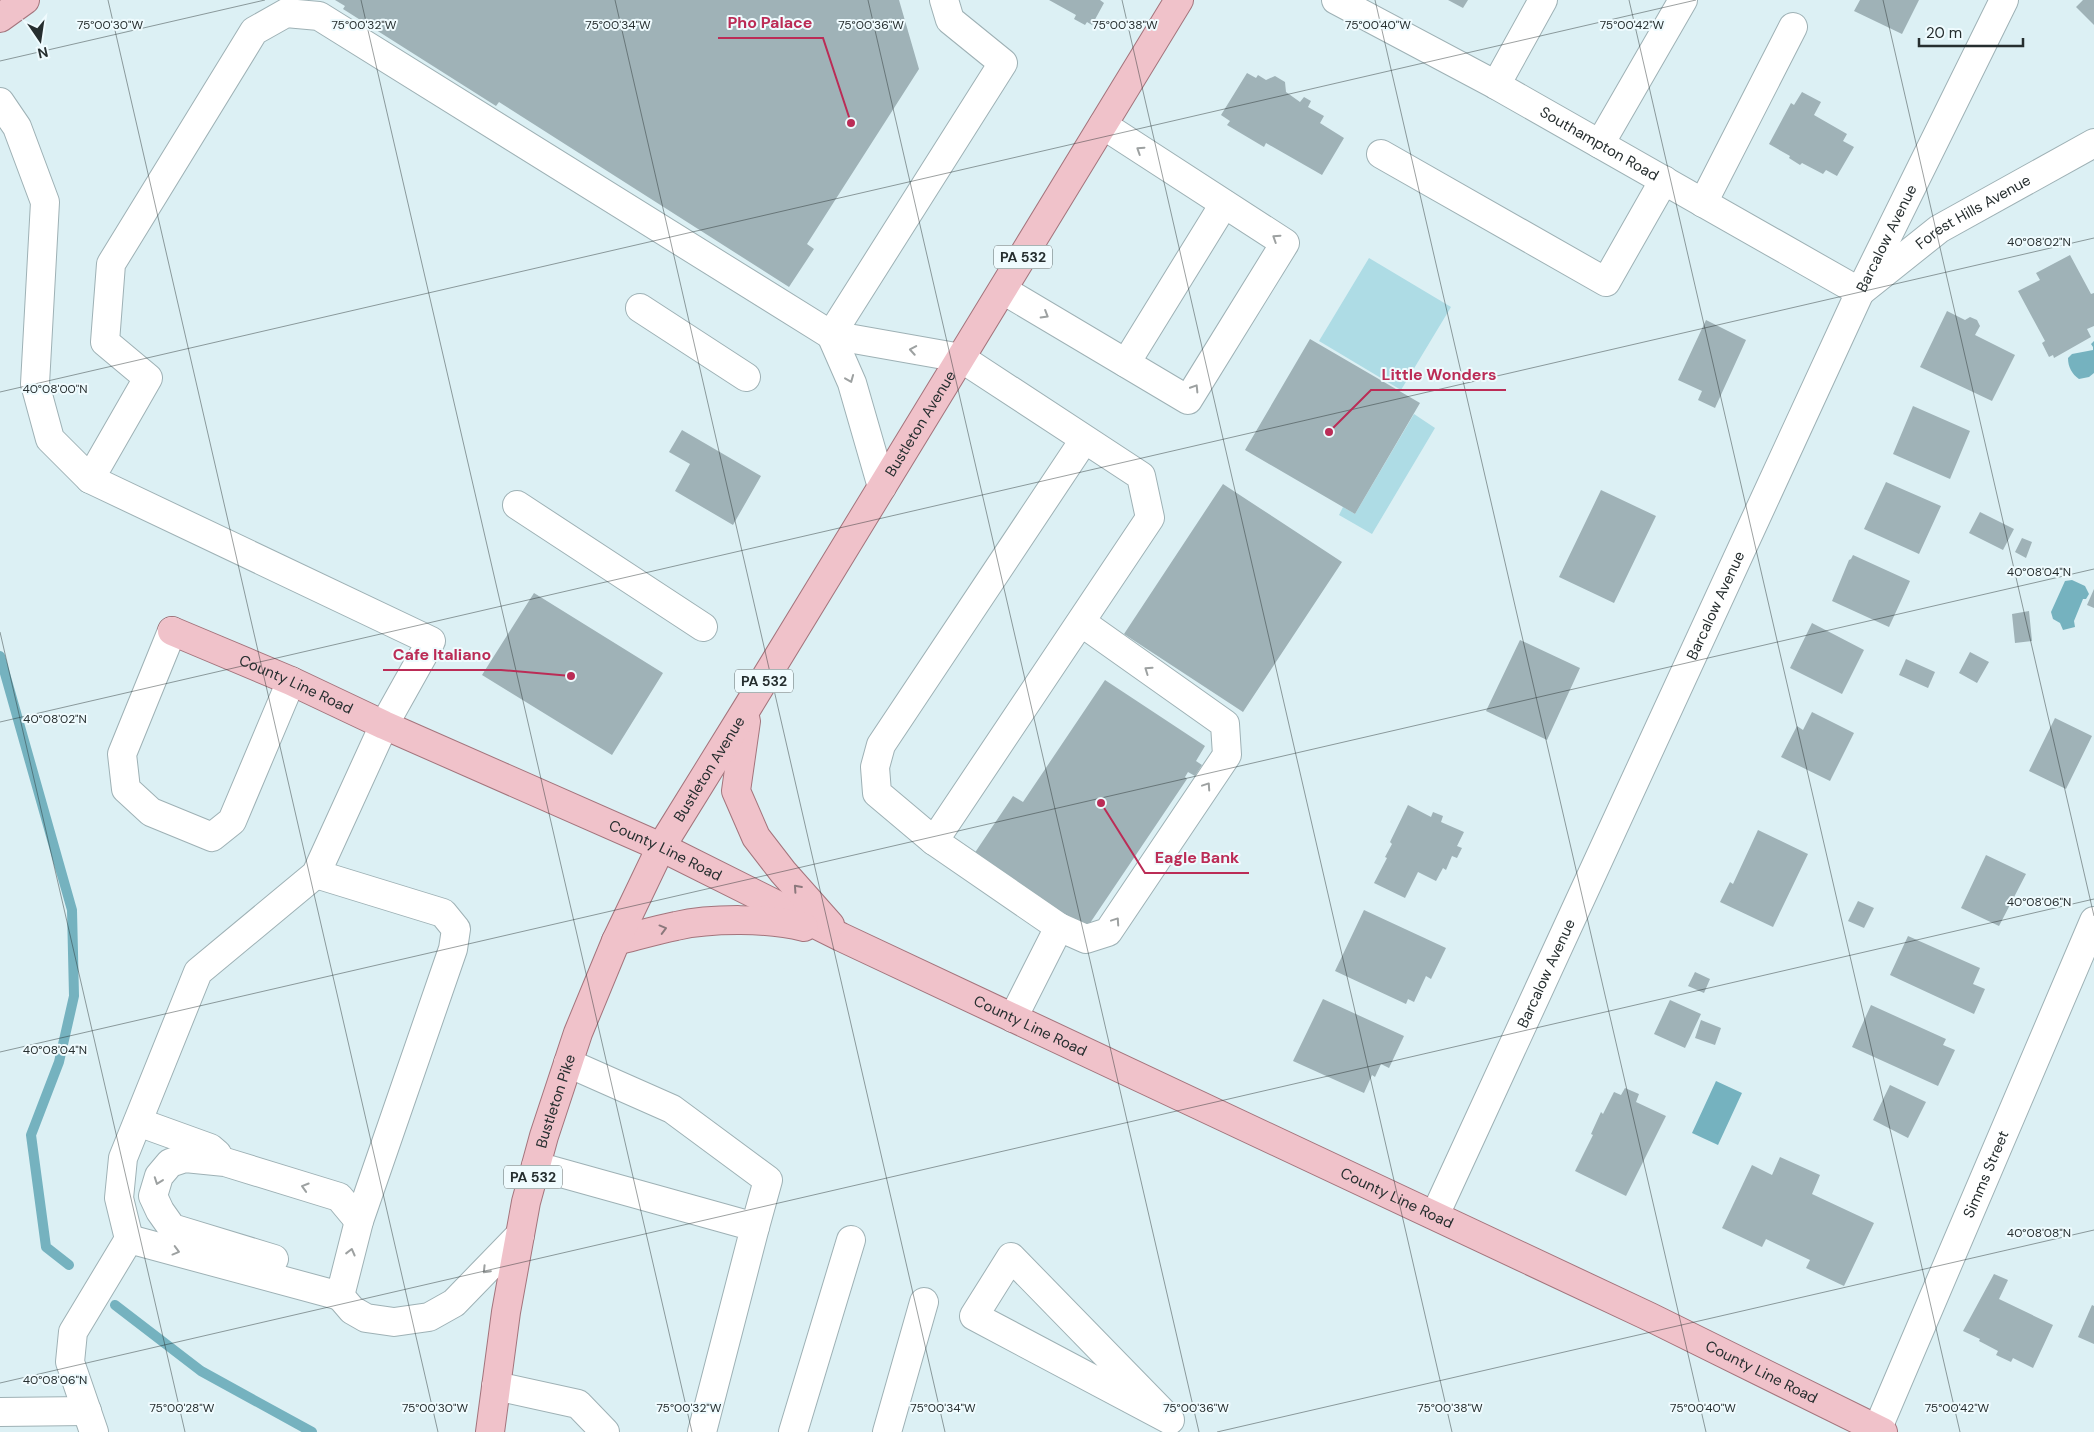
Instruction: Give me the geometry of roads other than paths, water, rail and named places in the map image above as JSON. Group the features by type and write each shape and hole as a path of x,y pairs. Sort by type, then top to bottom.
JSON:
{"main road":[{"path":"0,18 25,0"},
{"name":"Bustleton Avenue","path":"661,846 748,708 1179,0"},
{"name":"County Line Road","path":"172,631 291,681 384,725 661,846 842,937 1650,1317 1880,1431"},
{"path":"748,708 736,791 756,836 782,872 842,937"},
{"name":"Bustleton Pike","path":"490,1432 506,1312 526,1202 536,1166 578,1033 616,941 661,846"},
{"path":"616,941 678,925 732,920 787,923 842,937"}],"street":[{"path":"830,335 1003,63 950,20 944,0"},
{"name":"Southampton Road","path":"1336,0 1496,85 1860,292"},
{"path":"1496,85 1543,0"},
{"path":"1600,144 1683,0"},
{"name":"Barcalow Avenue","path":"1435,1215 1860,292 2004,0"},
{"path":"90,479 148,378 105,342 110,264 254,31 286,13 319,16 830,335 962,358 1141,476 1150,518 934,841"},
{"path":"1704,203 1793,27"},
{"path":"0,102 17,127 45,202 35,384 50,439 90,479 431,641 384,725 316,874 198,972 124,1158 119,1198 129,1239 73,1332 70,1362 90,1421 0,1412"},
{"path":"1003,290 1188,400 1285,243 1103,126"},
{"name":"Forest Hills Avenue","path":"1860,292 1939,229 2094,143"},
{"path":"1381,154 1606,282 1664,180"},
{"path":"1126,363 1224,204"},
{"path":"640,308 746,377"},
{"path":"830,335 852,382 882,487"},
{"path":"1081,622 1225,724 1228,755 1108,932 1086,939 1059,927 934,841 878,793 875,767 882,745 1084,440"},
{"path":"517,505 703,627"},
{"path":"172,631 122,754 126,789 151,812 212,836 232,821 291,681"},
{"path":"316,874 443,913 456,929 453,949 359,1221 342,1288 352,1310 366,1318 394,1322 429,1317 454,1303 520,1235"},
{"name":"Simms Street","path":"1880,1431 2094,920"},
{"path":"1013,1018 1059,927"},
{"path":"568,1063 672,1109 768,1180 702,1432"},
{"path":"138,1122 210,1148 225,1162"},
{"path":"342,1288 172,1228 160,1211 153,1196 158,1176 170,1163 185,1158 225,1162 339,1197 359,1221"},
{"path":"536,1166 756,1227"},
{"path":"339,1197 373,1179"},
{"path":"129,1239 342,1288"},
{"path":"793,1432 851,1240"},
{"path":"1011,1258 1149,1399 1168,1426 974,1316 1011,1258"},
{"path":"886,1432 924,1302"},
{"path":"496,1386 578,1404 605,1432"}],"waterway":[{"path":"0,656 72,910 74,996 59,1062 31,1135 46,1247 69,1265"},
{"path":"115,1305 201,1371 312,1432"}],"place":[{"name":"Pho Palace","path":"851,123"},
{"name":"Little Wonders","path":"1329,432"},
{"name":"Cafe Italiano","path":"571,676"},
{"name":"Eagle Bank","path":"1101,803"}]}
